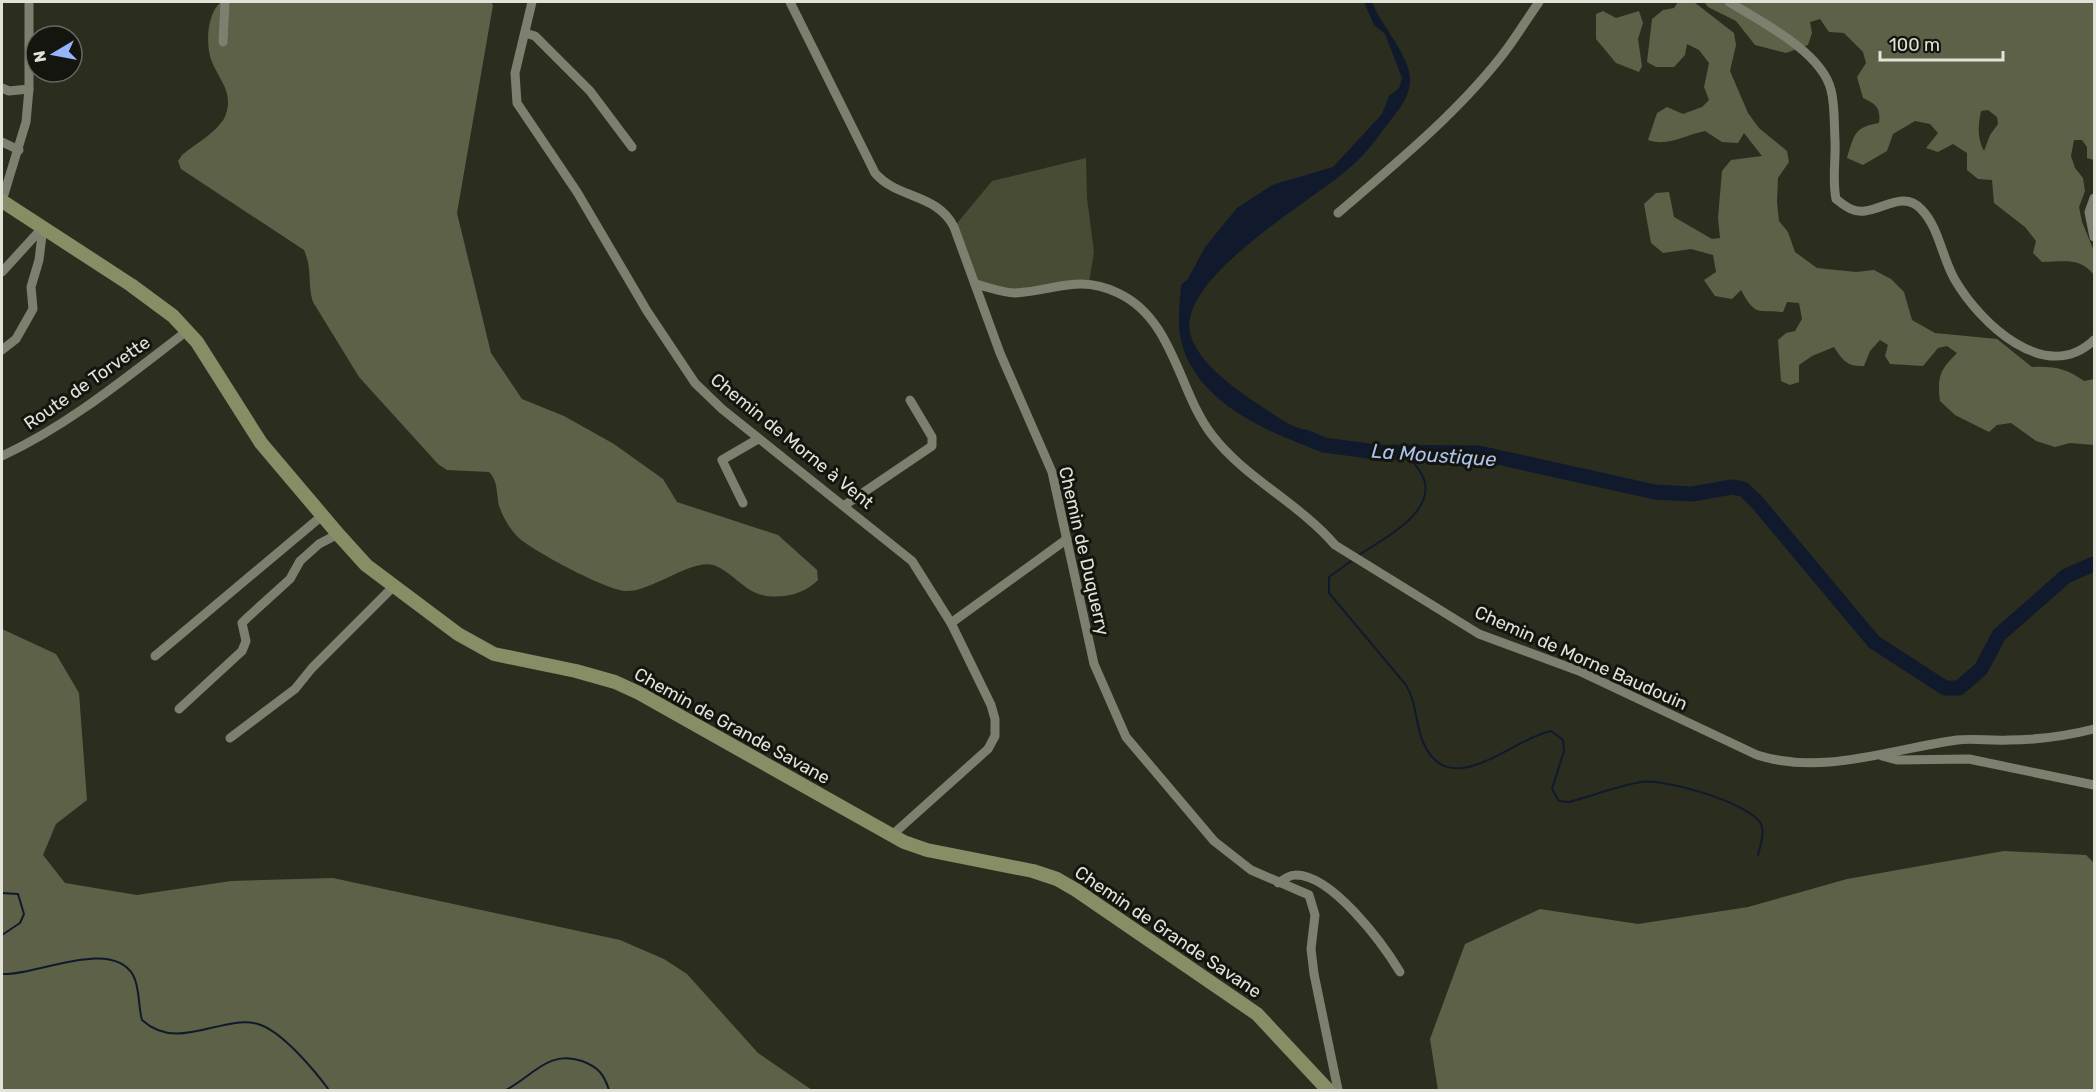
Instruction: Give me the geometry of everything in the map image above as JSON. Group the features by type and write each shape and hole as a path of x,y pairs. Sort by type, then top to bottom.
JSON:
{"street":[{"path":"2,201 19,150 29,89 29,2"},
{"path":"223,42 225,2"},
{"name":"Chemin de Morne à Vent","path":"532,2 515,73 517,103 577,192 647,311 695,383 758,439 845,504 912,561 951,623 990,705 995,719 995,736 988,750 891,836"},
{"name":"Chemin de Duquerry","path":"790,2 875,173 889,186 930,201 950,218 1000,353 1052,472 1094,664 1126,737 1214,841 1251,870 1278,883 1303,890 1312,904 1315,915 1311,949 1314,974 1338,1090"},
{"path":"1338,213 1395,165 1468,94 1500,58 1539,2"},
{"path":"1729,2 1805,52 1822,69 1831,89 1836,143 1833,186 1836,200 1850,209 1865,212 1887,203 1908,201 1921,209 1954,279 1973,304 2006,336 2034,353 2051,357 2068,355 2094,340"},
{"path":"525,33 535,36 590,91 632,147"},
{"path":"2,88 29,89"},
{"path":"2,142 19,150"},
{"path":"2094,198 2089,212 2094,237"},
{"name":"Chemin de Grande Savane","path":"2,201 140,291 173,316 187,331 261,442 366,565 479,647 494,654 605,679 631,689 891,836 927,850 1033,871 1057,879 1257,1014 1328,1090"},
{"path":"2,272 43,227"},
{"path":"2,350 16,339 33,309 31,287 39,260 43,227"},
{"name":"Chemin de Morne Baudouin","path":"975,284 1012,293 1089,283 1119,293 1136,304 1160,333 1211,434 1228,454 1318,525 1335,545 1479,634 1579,671 1757,755 1787,762 1809,763 1880,755 1959,740 2011,740 2064,736 2094,729"},
{"name":"Route de Torvette","path":"2,456 35,440 75,413 187,331"},
{"path":"845,504 932,446 932,437 910,400"},
{"path":"743,503 722,460 758,439"},
{"path":"155,656 323,515"},
{"path":"179,709 242,651 246,641 242,623 290,579 300,561 319,544 338,534"},
{"path":"951,623 1067,539"},
{"path":"230,738 295,689 312,668 394,586"},
{"path":"1880,755 1897,760 1969,759 2094,785"},
{"path":"1278,883 1295,875 1311,879 1334,892 1389,953 1400,972"}],"green space":[{"path":"221,2 491,2 493,5 457,213 491,353 522,399 564,416 614,444 663,479 677,502 778,535 817,570 818,580 795,594 767,596 750,590 720,568 707,564 684,570 636,590 615,589 570,569 519,538 502,514 495,481 489,472 447,470 438,464 359,377 313,302 304,250 181,169 178,161 182,155 219,126 228,106 225,87 212,62 208,47 210,21 216,7"},
{"path":"1678,2 1694,2 1734,33 1736,45 1730,71 1748,113 1759,128 1787,151 1789,162 1778,178 1777,202 1779,221 1788,232 1795,252 1817,268 1856,272 1874,270 1891,279 1904,292 1912,320 1935,333 1997,339 2032,367 2059,369 2084,381 2094,379 2094,445 2070,443 2055,447 2036,441 2011,423 1997,425 1989,432 1955,415 1940,401 1941,374 1957,353 1947,346 1938,348 1923,366 1890,364 1885,356 1888,345 1880,340 1870,351 1864,366 1846,362 1834,347 1812,356 1799,365 1799,382 1790,385 1781,381 1778,340 1786,333 1795,331 1802,319 1799,303 1787,302 1783,312 1762,311 1750,304 1741,290 1732,299 1715,296 1704,280 1716,272 1713,255 1691,249 1663,253 1651,243 1644,204 1656,193 1669,192 1674,217 1712,239 1720,238 1718,218 1722,171 1731,160 1762,156 1744,133 1738,143 1722,142 1705,131 1670,141 1648,140 1657,113 1667,107 1683,114 1702,107 1709,100 1704,87 1709,63 1699,50 1687,44 1685,55 1674,67 1656,67 1647,62 1652,19 1663,10 1674,8"},
{"path":"1704,2 2094,2 2094,160 2087,158 2087,147 2082,140 2074,140 2071,156 2075,168 2083,178 2085,191 2079,207 2082,222 2094,251 2094,275 2089,269 2077,263 2042,262 2033,253 2036,241 2025,227 1994,203 1992,180 1978,179 1967,170 1967,153 1953,144 1938,152 1926,148 1938,133 1930,124 1915,121 1893,134 1887,151 1863,165 1847,158 1856,133 1864,127 1879,123 1879,114 1877,107 1863,98 1857,77 1866,63 1863,52 1844,33 1829,32 1820,19 1810,22 1812,33 1808,45 1786,53 1755,45 1736,21 1708,7","holes":["1988,110 1997,117 1998,124 1990,135 1984,151 1979,132 1981,111"]},
{"path":"1603,11 1616,18 1639,11 1643,23 1638,39 1642,66 1639,72 1616,63 1596,39 1596,14"},
{"path":"1086,158 1087,198 1094,252 1089,283 1012,293 975,284 954,227 992,181"},
{"path":"2,629 56,654 79,693 87,800 56,824 43,855 65,883 137,895 231,881 333,878 620,940 664,959 687,974 758,1053 812,1090 2,1090"},
{"path":"2004,851 2086,855 2094,863 2094,1090 1438,1090 1430,1039 1465,944 1540,909 1638,924 1748,907 1847,879"}],"water":[{"path":"1364,2 1372,2 1406,63 1410,83 1404,101 1373,144 1353,165 1278,221 1223,267 1203,291 1191,314 1191,336 1197,349 1217,373 1284,421 1325,438 1320,451 1256,424 1236,412 1201,381 1189,362 1181,340 1179,320 1181,285 1188,279 1205,247 1237,208 1272,185 1333,167 1382,114 1389,96 1399,88 1402,78 1385,34 1374,25"}],"waterway":[{"name":"La Moustique","path":"1305,437 1324,445 1376,452 1479,453 1655,492 1692,494 1732,487 1743,489 1756,501 1874,642 1945,688 1959,688 1981,669 1999,635 2066,576 2094,564"},
{"path":"1359,555 1402,526 1413,516 1425,495 1424,479 1405,452"},
{"path":"1354,559 1329,577 1329,593 1406,685 1410,692 1423,742 1434,760 1449,767 1465,768 1551,731 1563,740 1564,751 1552,789 1559,801 1569,802 1641,782 1686,788 1724,800 1754,816 1762,828 1758,855"},
{"path":"2,893 18,894 24,914 20,923 2,935"},
{"path":"2,974 71,961 108,959 122,964 133,975 142,1020 156,1029 170,1033 185,1033 244,1022 258,1024 287,1043 329,1090"},
{"path":"506,1090 550,1061 570,1058 582,1061 596,1069 602,1075 609,1090"}]}
